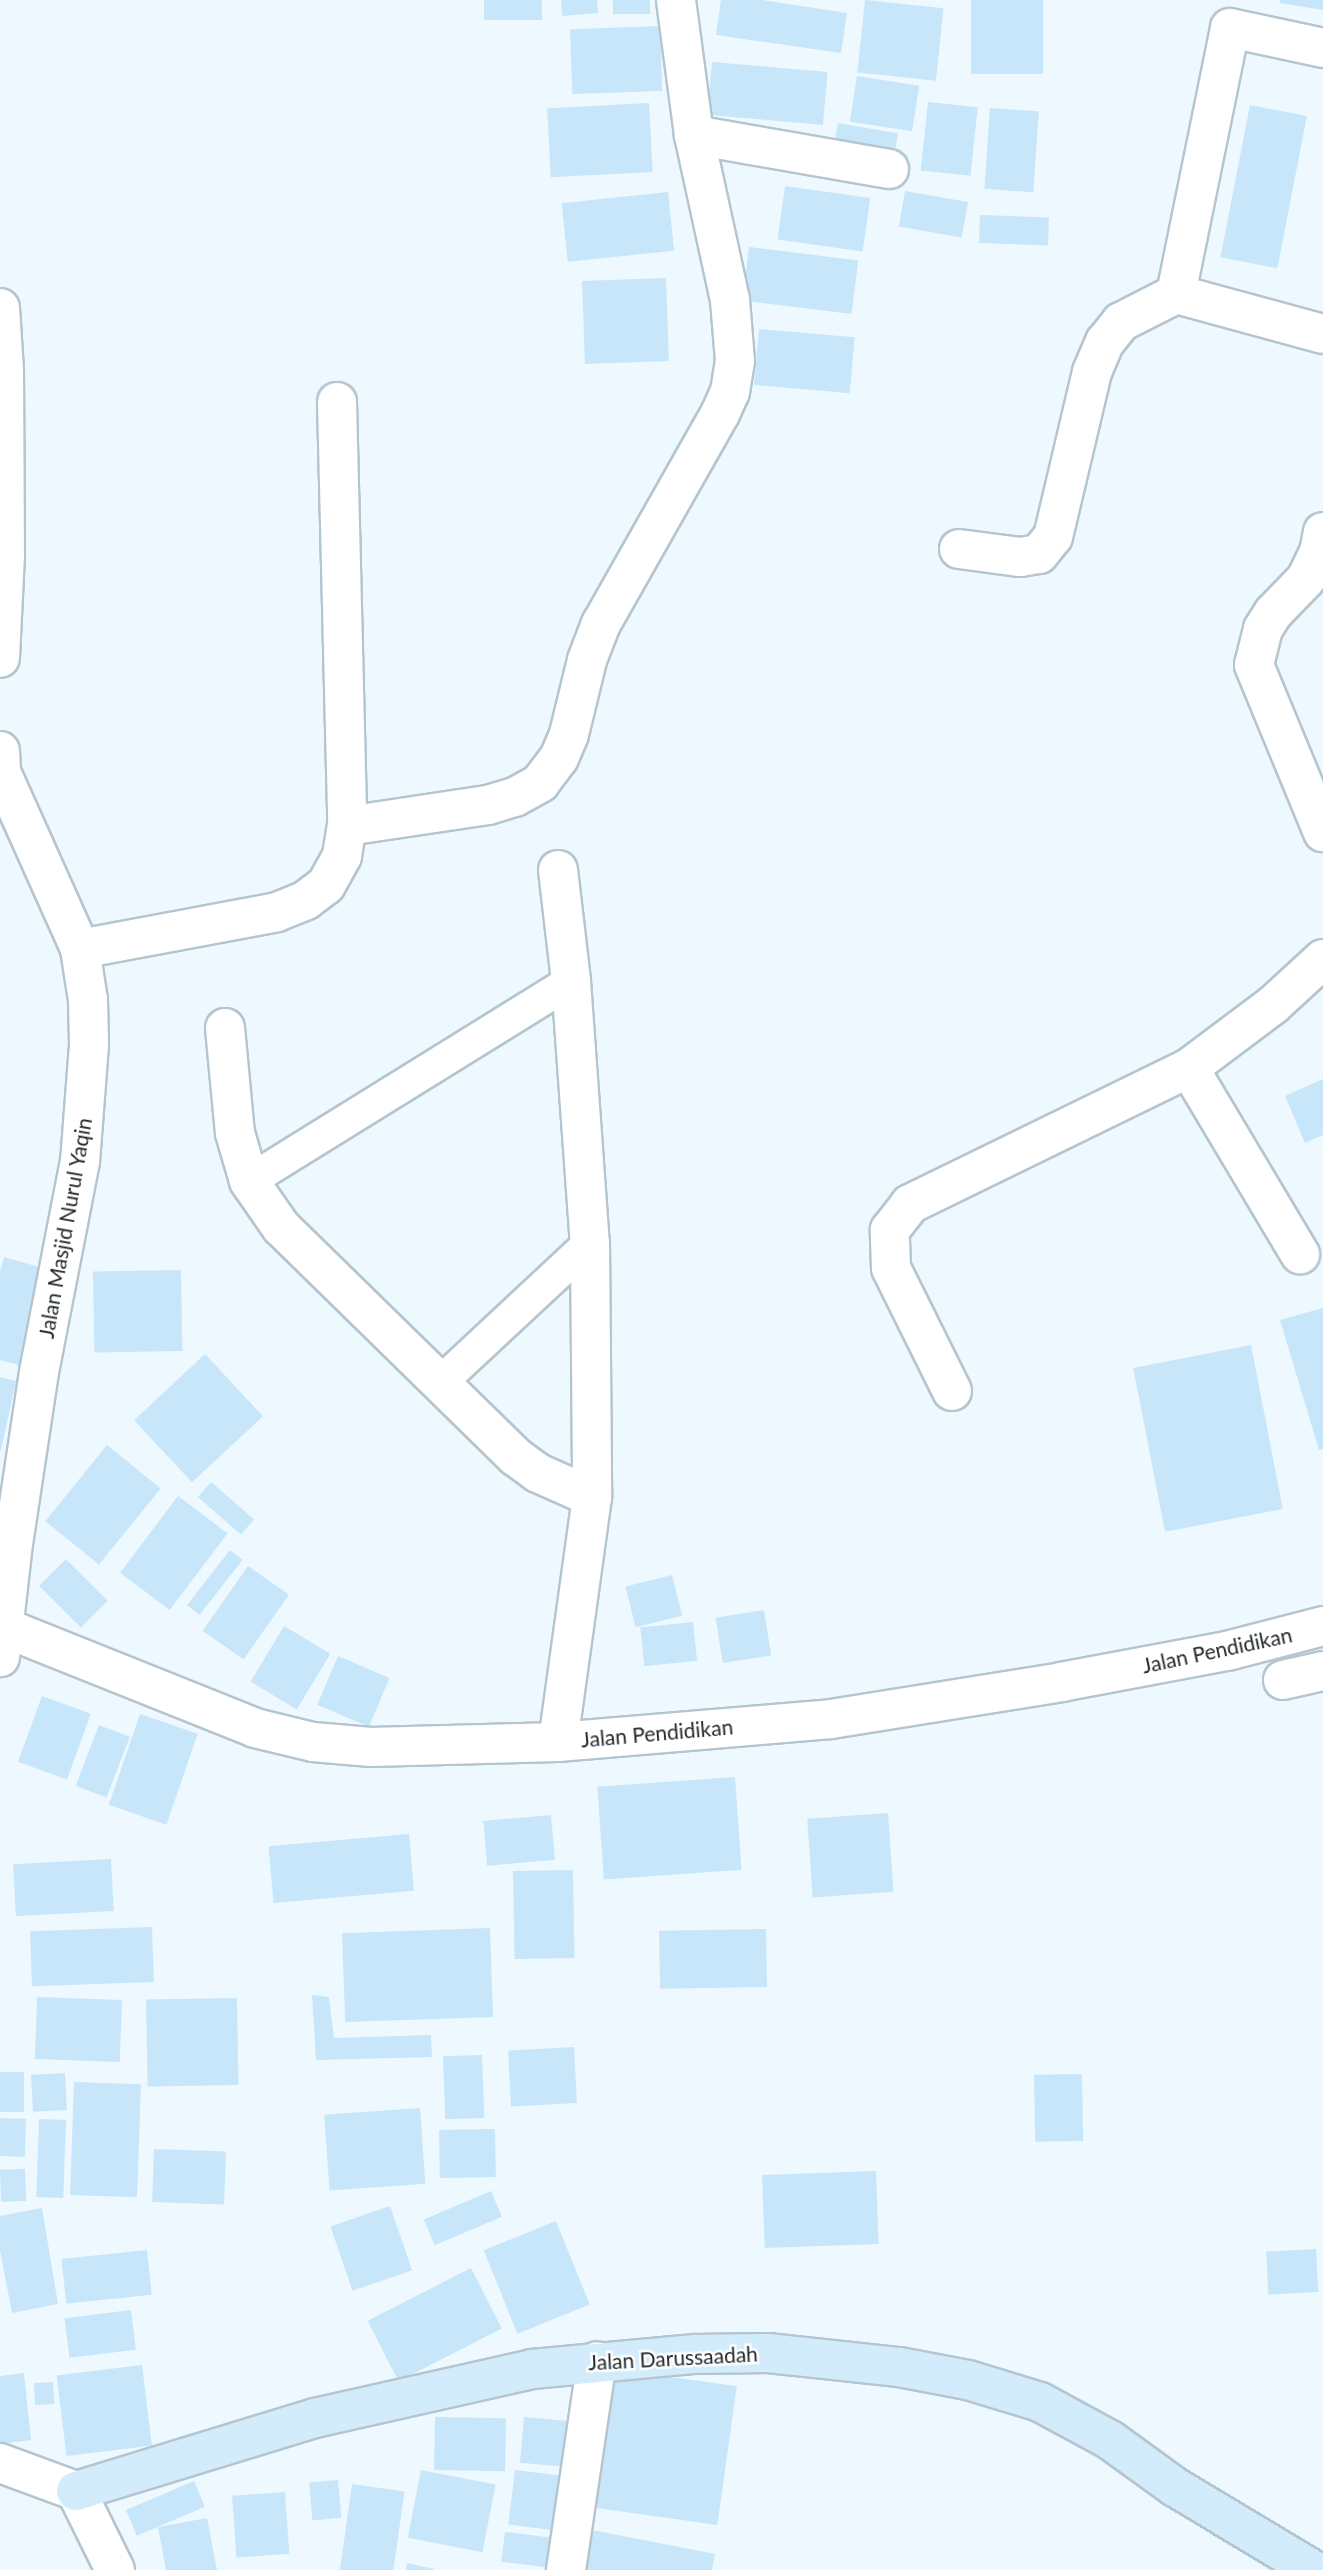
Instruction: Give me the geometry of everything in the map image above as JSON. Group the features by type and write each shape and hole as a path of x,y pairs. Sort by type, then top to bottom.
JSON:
{"street":[{"path":"347,826 488,806 515,797 540,783 559,758 569,734 587,660 601,624 730,392 735,361 730,300 694,135 676,0"},
{"path":"1176,294 1233,14 1323,48"},
{"path":"694,135 889,169"},
{"path":"959,549 1020,557 1039,554 1053,537 1092,372 1105,342 1121,322 1176,294 1323,334"},
{"path":"0,308 4,370 5,555 0,658"},
{"path":"80,949 277,912 306,900 326,885 342,856 347,826 337,401"},
{"path":"1323,532 1319,552 1306,579 1262,629 1254,665 1323,832"},
{"name":"Jalan Masjid Nurul Yaqin","path":"0,765 80,949 88,1000 89,1045 83,1137 37,1385 1,1642"},
{"path":"558,870 571,981 590,1243 592,1497 558,1742"},
{"path":"952,1391 891,1268 890,1230 910,1204 1189,1068 1273,1005 1323,959"},
{"path":"225,1028 235,1133 248,1181 281,1227 516,1457 538,1473 592,1497"},
{"path":"1189,1068 1300,1254"},
{"name":"Jalan Pendidikan","path":"1,1642 255,1728 313,1742 372,1747 558,1742 831,1719 958,1700 1227,1651 1323,1626"},
{"path":"1283,1680 1323,1671"},
{"name":"Jalan Darussaadah","path":"76,2491 315,2418 532,2369 695,2354 768,2353 899,2367 968,2380 1040,2402 1110,2440 1175,2487 1313,2570"},
{"path":"566,2570 597,2361"},
{"path":"0,2463 76,2491 115,2570"}],"lane":[{"path":"248,1181 571,981"},
{"path":"440,1383 590,1243"}],"building":[{"path":"484,0 542,0 542,20 484,20"},
{"path":"561,0 597,0 598,13 562,16"},
{"path":"613,0 650,0 650,14 613,14"},
{"path":"721,0 762,0 847,13 841,53 716,35"},
{"path":"865,0 944,8 936,81 857,73"},
{"path":"971,0 1043,0 1043,74 971,74"},
{"path":"1280,0 1323,0 1323,10 1280,3"},
{"path":"660,26 662,91 572,94 570,29"},
{"path":"712,62 828,72 823,125 707,115"},
{"path":"857,76 919,86 912,131 850,121"},
{"path":"928,102 978,107 971,176 921,171"},
{"path":"649,103 653,172 551,177 547,108"},
{"path":"1250,105 1307,116 1277,268 1220,257"},
{"path":"990,108 1039,111 1033,192 984,189"},
{"path":"838,123 898,134 893,165 832,155"},
{"path":"785,186 870,198 863,251 777,239"},
{"path":"905,191 968,202 962,238 899,226"},
{"path":"668,192 674,251 568,262 562,203"},
{"path":"980,215 1049,217 1048,245 979,243"},
{"path":"749,247 858,260 852,314 742,301"},
{"path":"666,278 669,361 585,364 582,281"},
{"path":"759,329 855,337 850,393 754,385"},
{"path":"1323,1079 1323,1135 1305,1143 1285,1096"},
{"path":"4,1257 53,1271 26,1367 0,1360 0,1272"},
{"path":"181,1270 182,1351 94,1353 93,1272"},
{"path":"1323,1308 1323,1449 1319,1450 1280,1320"},
{"path":"1251,1345 1283,1509 1165,1532 1133,1368"},
{"path":"205,1354 263,1416 192,1482 134,1420"},
{"path":"0,1377 16,1381 1,1450 0,1450"},
{"path":"107,1445 161,1488 99,1565 45,1521"},
{"path":"211,1482 254,1519 241,1534 198,1497"},
{"path":"178,1496 228,1533 170,1610 120,1573"},
{"path":"230,1550 243,1560 200,1615 187,1605"},
{"path":"66,1559 108,1601 81,1628 39,1586"},
{"path":"248,1566 289,1595 244,1659 203,1631"},
{"path":"672,1575 682,1616 636,1627 625,1587"},
{"path":"764,1610 771,1655 723,1663 716,1618"},
{"path":"693,1622 697,1661 644,1666 640,1628"},
{"path":"284,1626 330,1654 297,1710 251,1682"},
{"path":"338,1656 390,1678 369,1727 317,1705"},
{"path":"42,1696 91,1714 67,1780 18,1762"},
{"path":"140,1714 198,1734 166,1825 109,1805"},
{"path":"99,1725 130,1737 107,1798 76,1786"},
{"path":"735,1777 741,1870 604,1879 597,1787"},
{"path":"888,1813 894,1892 813,1897 807,1819"},
{"path":"551,1815 555,1860 487,1866 483,1821"},
{"path":"409,1834 414,1891 274,1903 269,1846"},
{"path":"111,1859 114,1911 16,1916 13,1864"},
{"path":"573,1870 575,1958 515,1959 513,1871"},
{"path":"152,1927 154,1982 32,1986 30,1931"},
{"path":"490,1928 493,2017 345,2022 342,1933"},
{"path":"766,1929 767,1987 660,1989 659,1931"},
{"path":"312,1995 329,1997 334,2038 431,2035 432,2057 316,2060"},
{"path":"37,1997 122,2000 120,2062 35,2059"},
{"path":"237,1998 239,2085 148,2087 146,2000"},
{"path":"574,2047 577,2103 511,2106 508,2050"},
{"path":"482,2055 484,2118 445,2119 443,2056"},
{"path":"0,2072 24,2072 24,2112 0,2112"},
{"path":"65,2073 67,2110 33,2112 31,2075"},
{"path":"1082,2074 1083,2141 1035,2142 1034,2075"},
{"path":"74,2082 141,2084 137,2197 70,2195"},
{"path":"420,2108 425,2184 330,2191 324,2115"},
{"path":"0,2118 26,2119 25,2157 0,2156"},
{"path":"39,2119 66,2120 63,2198 36,2197"},
{"path":"495,2129 496,2177 440,2178 439,2130"},
{"path":"154,2149 226,2152 224,2204 152,2202"},
{"path":"25,2169 26,2201 1,2202 0,2170"},
{"path":"876,2171 879,2244 765,2248 762,2175"},
{"path":"491,2191 502,2217 435,2245 424,2220"},
{"path":"390,2206 412,2270 353,2291 330,2227"},
{"path":"42,2208 58,2304 12,2313 0,2250 0,2216"},
{"path":"556,2221 590,2304 517,2334 484,2250"},
{"path":"1316,2249 1318,2292 1268,2295 1266,2252"},
{"path":"147,2250 152,2295 66,2304 61,2259"},
{"path":"471,2268 502,2329 399,2381 368,2321"},
{"path":"131,2310 136,2350 69,2358 64,2318"},
{"path":"142,2365 152,2445 67,2456 57,2375"},
{"path":"614,2369 737,2386 717,2525 595,2508"},
{"path":"24,2373 31,2440 0,2444 0,2376"},
{"path":"53,2382 54,2404 35,2405 34,2383"},
{"path":"435,2417 506,2418 505,2471 434,2470"},
{"path":"524,2417 578,2422 574,2468 520,2463"},
{"path":"421,2470 496,2485 482,2552 408,2538"},
{"path":"515,2470 571,2477 564,2531 508,2525"},
{"path":"338,2480 341,2518 312,2520 309,2483"},
{"path":"194,2481 205,2507 137,2536 126,2510"},
{"path":"352,2484 404,2491 393,2570 340,2570"},
{"path":"285,2492 289,2554 236,2558 232,2496"},
{"path":"207,2518 217,2570 166,2570 158,2527"},
{"path":"592,2530 715,2554 712,2570 584,2570"},
{"path":"505,2532 563,2539 559,2569 501,2562"},
{"path":"407,2563 434,2569 406,2570"}]}
